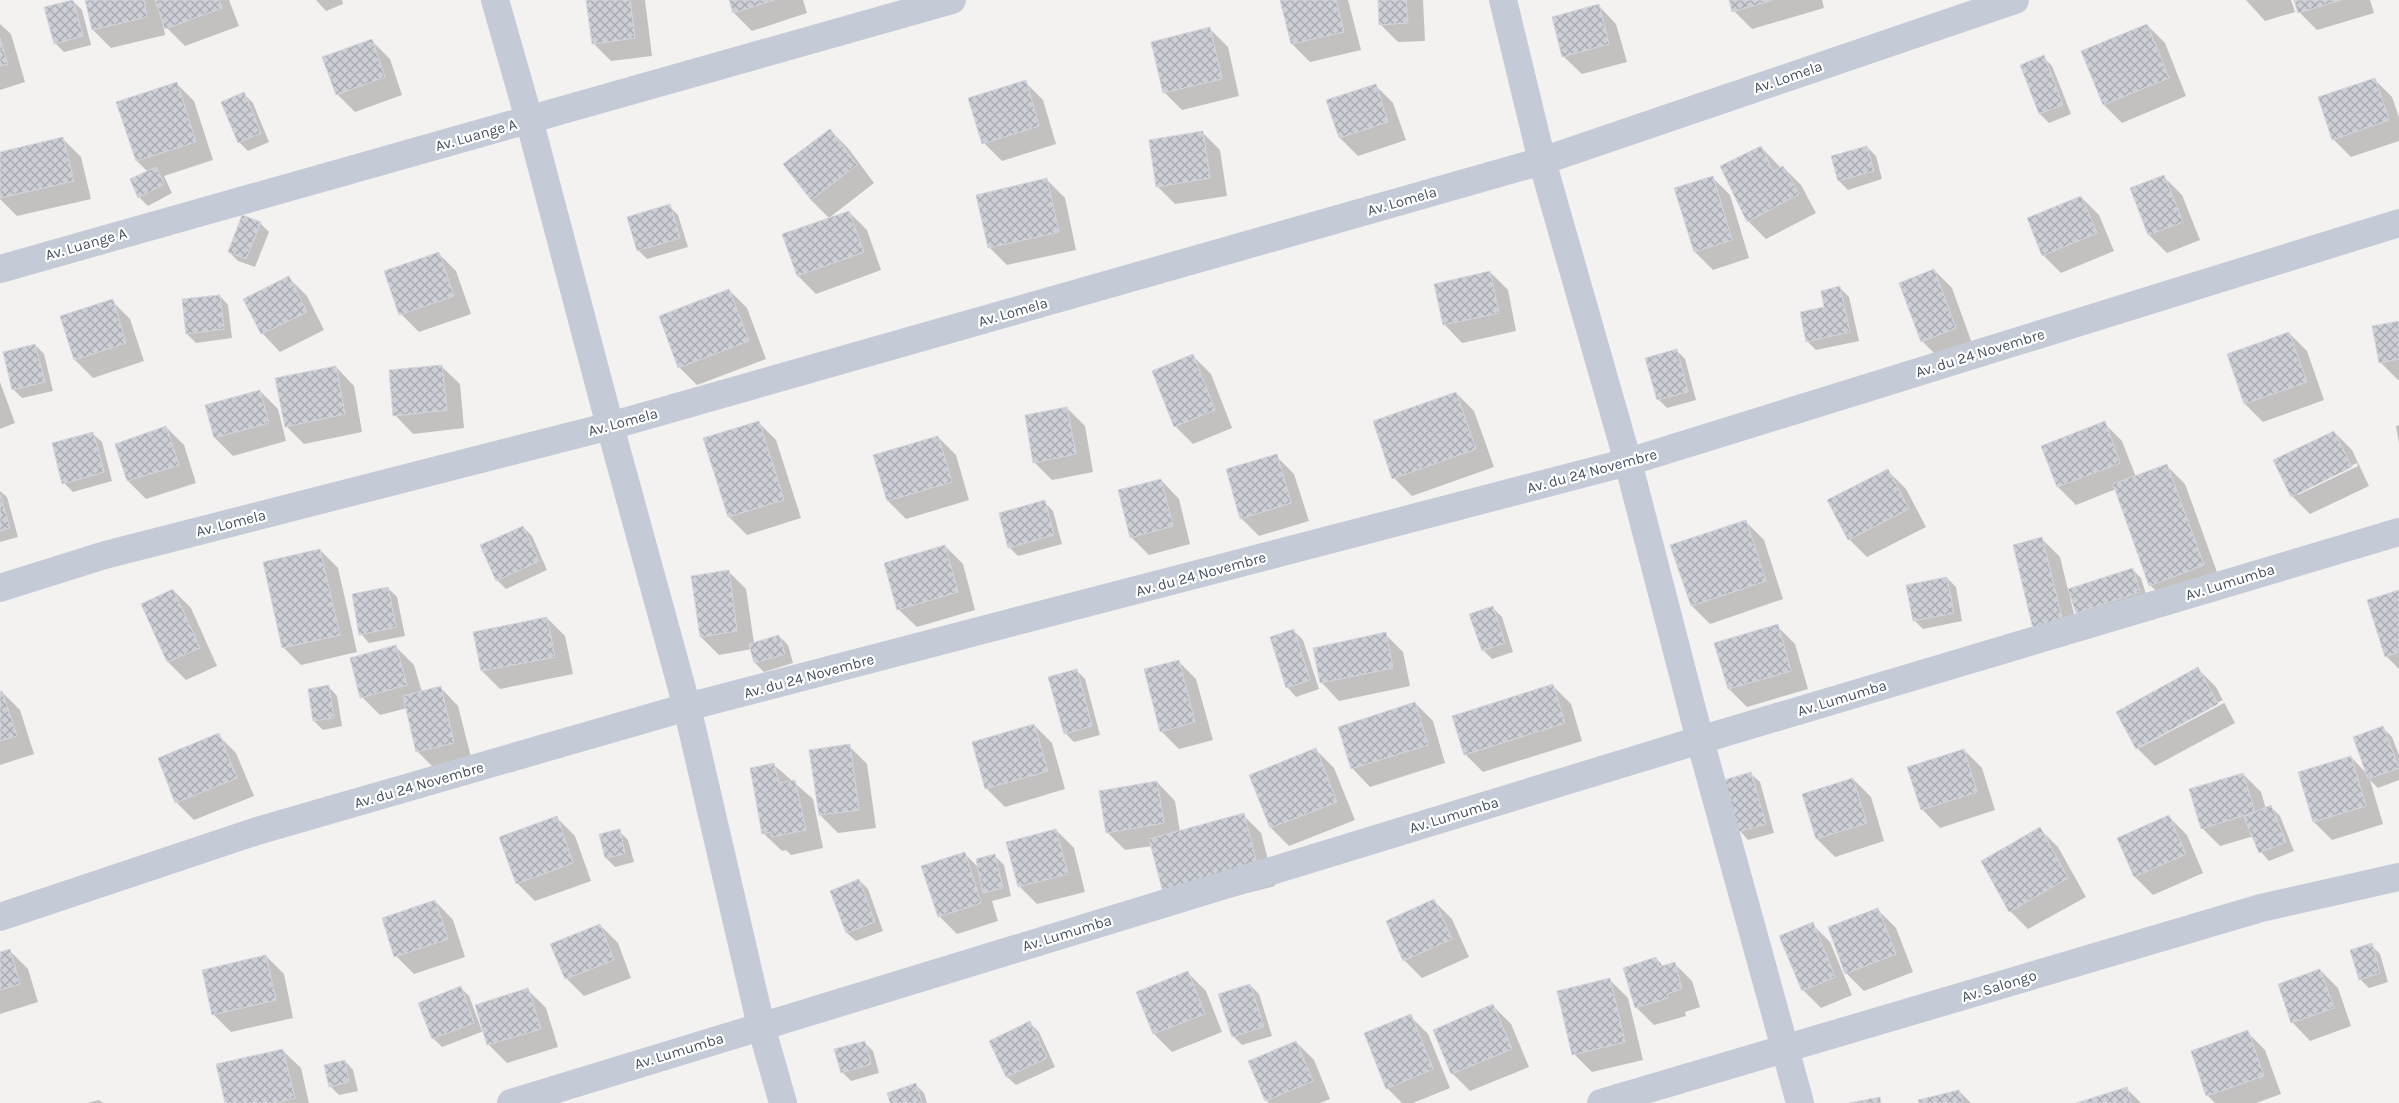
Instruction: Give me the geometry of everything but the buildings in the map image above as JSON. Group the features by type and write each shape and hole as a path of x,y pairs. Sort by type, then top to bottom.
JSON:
{"street":[{"path":"495,0 530,119 610,426 687,708 761,1026 783,1103"},
{"name":"Av. Luange A","path":"0,269 952,0"},
{"path":"1503,0 1542,161 1628,462 1700,740 1800,1103"},
{"name":"Av. Lomela","path":"0,588 105,555 610,426 1542,161 2015,0"},
{"name":"Av. du 24 Novembre","path":"0,917 257,831 687,708 1628,462 2399,223"},
{"name":"Av. Lumumba","path":"511,1103 1700,740 2399,532"},
{"name":"Av. Salongo","path":"1601,1103 2261,908 2399,877"}]}
